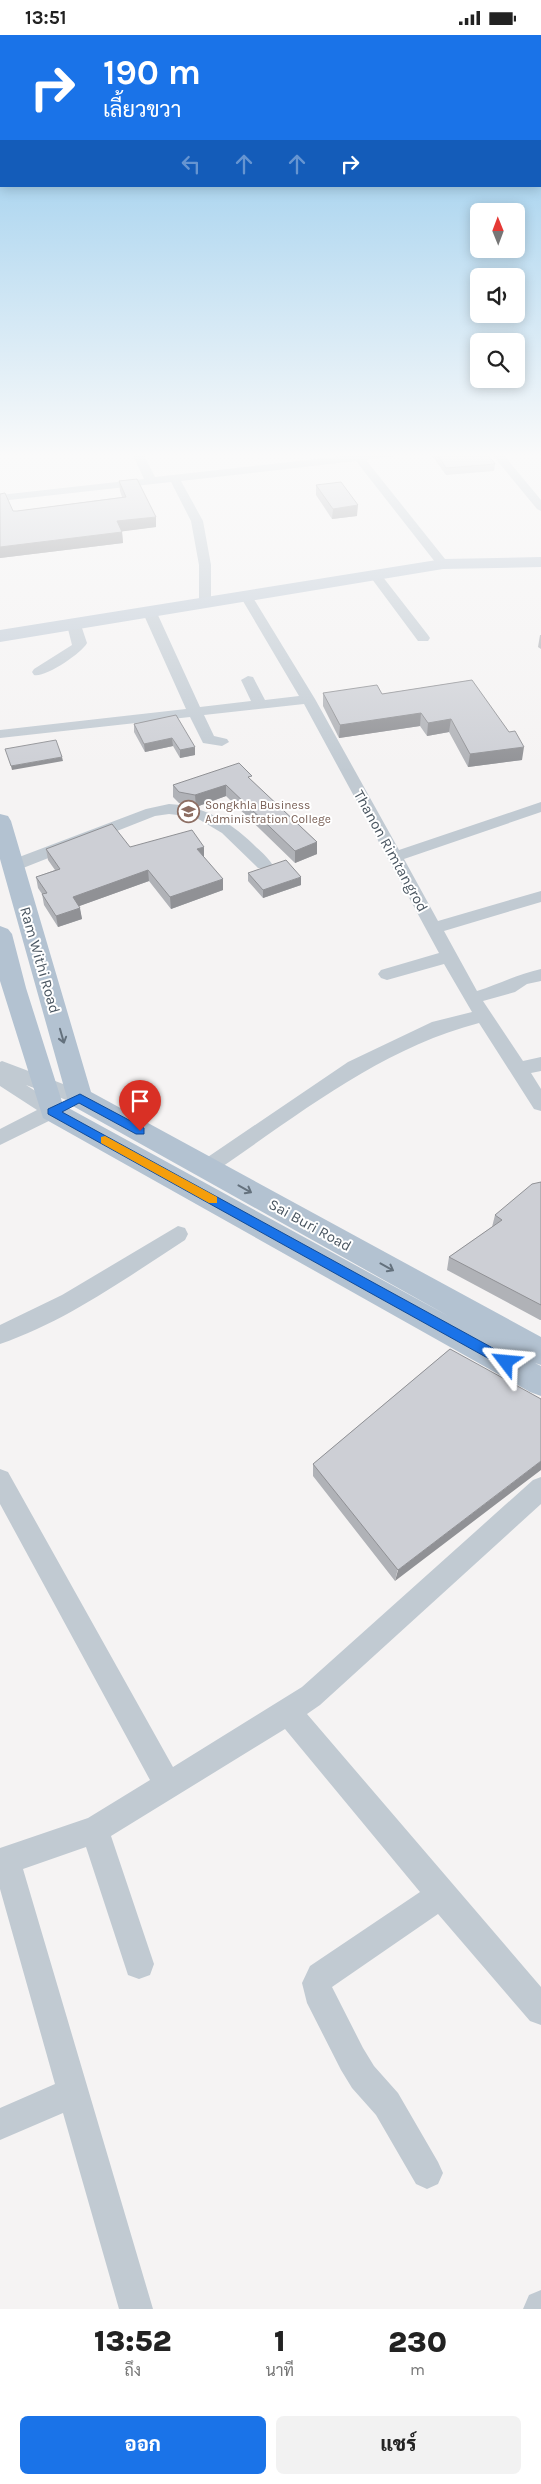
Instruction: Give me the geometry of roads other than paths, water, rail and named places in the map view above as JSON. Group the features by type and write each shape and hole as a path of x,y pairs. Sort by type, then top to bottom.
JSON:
{"main road":[{"path":"0,636 443,564 541,562"},
{"path":"0,645 40,631"},
{"name":"Ram Withi Road","path":"0,821 80,1098"},
{"name":"Ram Withi Road","path":"0,934 7,993 44,1085 52,1111"},
{"path":"52,1111 80,1098"},
{"name":"Sai Buri Road","path":"80,1098 541,1352"},
{"name":"Sai Buri Road","path":"52,1111 541,1382"}],"street":[{"path":"204,559 205,603"},
{"path":"439,559 443,564"},
{"path":"375,575 423,637"},
{"name":"Thanon Rimtangrod","path":"246,596 308,699 472,998 541,1104"},
{"path":"150,613 208,741 222,743"},
{"path":"39,672 78,647 80,643 74,625"},
{"path":"248,680 260,705"},
{"path":"0,734 308,699"},
{"path":"395,857 541,807"},
{"path":"12,866 151,812 173,808 201,813 230,830 264,864"},
{"path":"433,928 541,896"},
{"path":"387,975 450,956"},
{"path":"472,998 509,988 522,979 541,975"},
{"path":"206,1168 355,1067 438,1027 484,1015"},
{"path":"518,1069 541,1064"},
{"path":"0,1067 80,1098"},
{"path":"0,1077 52,1111 0,1138"},
{"path":"0,1335 33,1323 67,1305 178,1234"},
{"path":"0,1480 87,1640 145,1741 168,1787"},
{"path":"136,2309 74,2093 3,1861 95,1830 288,1712 311,1696 541,1488"},
{"path":"288,1712 440,1895 541,2010"},
{"path":"95,1830 139,1965"},
{"path":"427,2173 387,2104 363,2077 352,2059 318,1992 317,1983 321,1977 440,1895"},
{"path":"0,2124 74,2093"}],"place":[{"name":"Songkhla Business Administration College","path":"189,812"}]}
